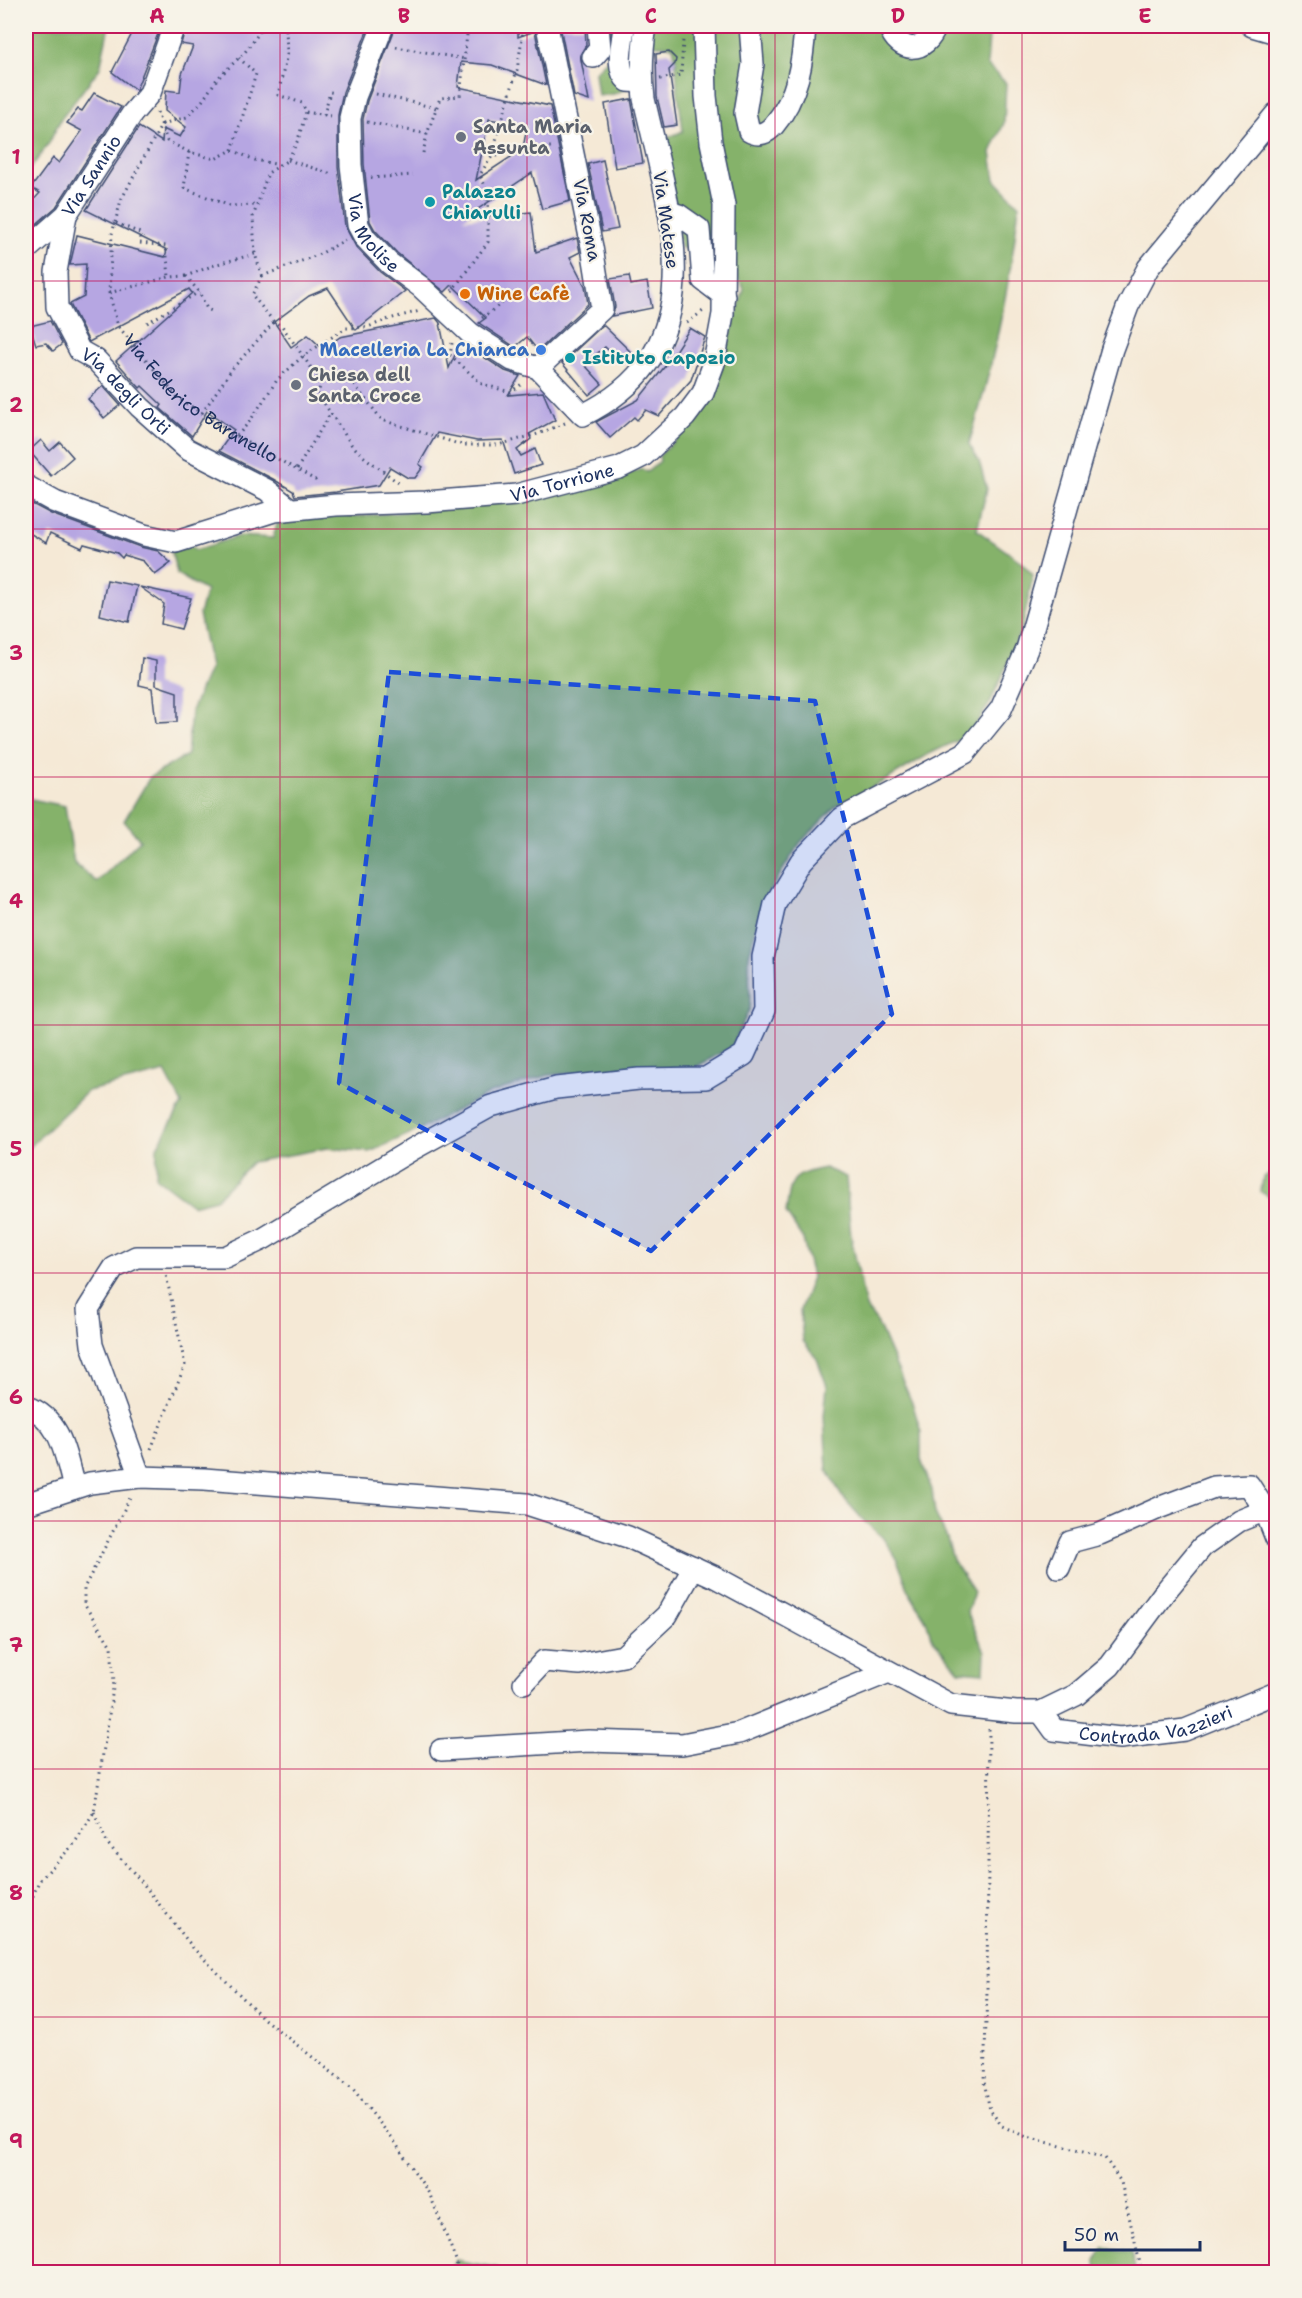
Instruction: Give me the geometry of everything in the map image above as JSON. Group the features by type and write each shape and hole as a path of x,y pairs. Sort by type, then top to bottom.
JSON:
{"street":[{"name":"Via Sannio","path":"26,250 66,214 132,114 150,93 174,26"},
{"name":"Via Roma","path":"538,368 602,309 573,147 548,26"},
{"path":"593,57 600,49 598,26"},
{"path":"624,26 621,72 628,81 642,82"},
{"name":"Via Matese","path":"583,415 617,395 639,376 655,353 666,329 672,306 675,281 669,212 642,82 646,26"},
{"name":"Via Torrione","path":"26,486 56,502 144,535 176,542 274,511 336,505 426,502 516,495 619,468 643,456 685,417 703,393 717,348 724,296 724,205 711,142 706,96 704,26"},
{"path":"750,26 753,64 745,120 749,131 756,135 764,133 772,126 791,97 801,65 805,26"},
{"path":"890,26 897,39 912,48 926,43 936,26"},
{"path":"1252,26 1276,33"},
{"name":"Via Molise","path":"380,34 358,90 350,118 351,165 358,225 365,238 389,263 421,287 470,333 512,360 538,368"},
{"path":"140,1477 92,1345 88,1309 114,1268 136,1257 225,1257 263,1239 413,1149 491,1106 556,1088 639,1079 706,1078 744,1055 764,1011 763,957 775,904 801,861 842,818 965,753 1001,709 1027,650 1112,349 1128,306 1148,268 1276,114"},
{"path":"669,212 679,215 699,229 703,280 724,296"},
{"name":"Via degli Orti","path":"66,214 56,272 57,307 80,351 96,360 140,407 187,449 267,490 290,509"},
{"path":"538,368 583,415"},
{"path":"26,1406 41,1411 60,1436 74,1488"},
{"path":"26,1504 106,1480 140,1477 215,1480 527,1504 628,1537 694,1568 951,1705 1041,1712 1076,1695 1110,1666 1164,1593 1202,1547 1239,1521 1271,1508"},
{"path":"1059,1568 1070,1542 1100,1534 1214,1487 1248,1485 1271,1508 1276,1538"},
{"path":"524,1683 544,1661 580,1664 623,1656 667,1615 694,1568"},
{"path":"441,1750 589,1741 682,1744 739,1733 889,1672"},
{"name":"Contrada Vazzieri","path":"1041,1712 1054,1730 1120,1738 1185,1730 1276,1693"}],"path":[{"path":"239,58 256,74 232,150 215,159 189,152 167,141 162,124 187,117 264,26"},
{"path":"262,276 255,254 253,217 268,173 288,160 306,112 302,103 278,96 286,54 286,26"},
{"path":"423,153 440,98 460,96 468,26"},
{"path":"455,287 488,242 488,192 480,175 490,158 517,70 524,26"},
{"path":"380,34 465,59"},
{"path":"358,90 436,108"},
{"path":"306,112 350,118 428,134"},
{"name":"Via Federico Baranello","path":"162,124 120,200 112,234 110,293 118,326 178,398 297,470 315,480 318,478"},
{"path":"490,158 525,148 573,147"},
{"path":"232,150 255,160 282,165"},
{"path":"189,152 184,188 230,206 257,205"},
{"path":"288,160 319,171 354,179 413,176"},
{"path":"115,223 140,233 140,243 166,246 169,277"},
{"path":"358,225 346,239 320,254 262,276 252,295 274,322 282,326 321,382 318,394 330,414 363,456 426,502"},
{"path":"110,293 169,277 186,276 217,264 255,254"},
{"path":"186,276 199,292 207,309 214,312"},
{"path":"484,316 507,299 504,291"},
{"path":"147,323 199,292"},
{"path":"237,435 250,421 277,380 303,356 346,328 368,327 439,306"},
{"path":"202,413 232,369 274,322"},
{"path":"454,358 482,384 510,392 517,389 538,368"},
{"path":"321,382 344,374 351,375 356,387 382,420 462,445 498,445 538,434 583,415"},
{"path":"297,470 330,414"},
{"path":"26,1913 39,1881 74,1844 94,1812 114,1682 111,1647 84,1604 84,1588 140,1477 185,1365 163,1258"},
{"path":"989,1709 984,2082 990,2110 1002,2126 1024,2136 1105,2158 1121,2182 1142,2272"},
{"path":"94,1812 107,1843 141,1881 194,1949 264,2019 353,2089 394,2141 430,2194 456,2260 458,2272"}],"highlighted area":[{"path":"389,672 815,701 892,1014 651,1251 339,1083"}],"green space":[{"path":"26,26 109,26 100,68 61,119 49,143 26,175"},
{"path":"604,26 994,26 989,36 987,65 1006,83 1004,123 991,152 995,180 1019,205 1000,326 969,444 979,461 987,489 977,530 1020,561 1033,575 1023,624 990,703 969,735 929,754 888,779 837,805 800,843 763,901 749,956 750,1008 732,1047 694,1068 629,1069 549,1075 490,1093 370,1152 327,1148 252,1162 216,1199 192,1205 156,1178 157,1147 182,1104 165,1072 88,1091 26,1150 26,798 65,806 74,863 97,882 140,840 124,821 150,777 187,755 191,711 210,667 199,614 206,591 177,574 171,551 192,546 196,550 239,536 273,538 277,524 349,510 350,517 481,505 629,474 642,469 647,472 660,461 659,456 712,398 744,289 731,266 728,253 711,258 680,247 666,146 669,137 683,131 673,46 646,44 629,66 627,88 614,94 598,96 595,72 610,57"},
{"path":"825,1168 846,1177 851,1237 866,1308 877,1322 913,1405 921,1432 921,1460 932,1490 935,1513 947,1538 953,1560 974,1592 967,1612 985,1652 984,1673 959,1671 931,1637 926,1620 910,1594 896,1557 882,1537 841,1495 827,1469 824,1416 827,1386 817,1359 803,1341 800,1310 812,1277 803,1239 786,1213 789,1192 794,1180 805,1173"},
{"path":"1276,1172 1275,1200 1261,1192 1263,1177"},
{"path":"1104,2247 1131,2252 1136,2272 1097,2272 1095,2263"},
{"path":"456,2260 498,2268 501,2272 447,2272"}],"building":[{"path":"136,26 161,26 136,90 112,72"},
{"path":"186,26 369,26 343,92 338,115 338,166 345,226 356,247 380,272 405,291 356,330 328,288 309,296 274,322 291,347 308,335 323,349 340,337 436,318 440,323 449,368 461,342 505,371 520,376 508,395 543,392 555,420 529,434 531,439 517,450 521,456 535,449 541,465 514,474 503,440 477,441 437,433 419,464 423,467 415,478 408,478 390,467 379,485 295,496 293,491 273,479 219,451 234,430 207,411 192,436 160,408 162,405 142,386 140,388 116,361 192,293 189,289 89,342 70,304 84,297 86,264 70,265 77,235 165,257 167,250 86,210 139,127 162,142 163,129 180,137 186,127 165,111 166,90 180,92 182,74 193,46 181,44"},
{"path":"396,26 518,26 518,37 535,31 546,85 492,65 461,62 458,87 550,106 570,201 542,209 532,173 463,219 531,212 536,252 577,238 580,252 570,257 585,286 588,304 538,351 527,337 515,347 479,323 486,318 452,285 445,292 397,253 375,230 370,221 364,164 363,119 367,101","holes":["489,119 527,126 523,149 476,180"]},
{"path":"560,26 585,26 586,45 580,55 589,101 574,96"},
{"path":"669,52 676,59 675,64 669,70 677,125 664,127 657,97 656,54"},
{"path":"94,93 121,107 56,207 26,233 26,208 40,193 31,188 53,158 59,163 82,131 67,123 78,109 82,111"},
{"path":"631,99 643,163 615,168 605,104"},
{"path":"603,160 618,229 602,232 588,164"},
{"path":"629,276 631,285 647,282 652,308 612,316 615,307 610,279"},
{"path":"50,321 62,344 53,351 46,343 36,345 30,326"},
{"name":"Istituto Capozio","path":"603,325 633,354 623,364 605,347 584,364 602,384 589,395 562,363"},
{"path":"690,328 705,337 691,380 659,416 646,410 637,420 634,417 610,438 596,422 638,400 666,365"},
{"path":"103,386 120,405 104,418 88,399"},
{"path":"41,440 50,451 60,442 73,457 51,476 29,451"},
{"path":"26,503 140,547 158,551 171,563 155,575 143,561 124,555 122,558 117,553 84,544 82,548 50,533 46,543 26,531"},
{"path":"107,580 137,586 129,622 100,615"},
{"path":"140,587 191,598 181,629 161,624 164,604"},
{"path":"142,658 156,661 156,685 177,692 177,722 156,723 152,688 139,685"}],"place":[{"name":"Santa Maria Assunta","path":"461,137"},
{"name":"Palazzo Chiarulli","path":"430,202"},
{"name":"Wine Cafè","path":"465,294"},
{"name":"Macelleria La Chianca","path":"541,350"},
{"name":"Istituto Capozio","path":"570,358"},
{"name":"Chiesa dell Santa Croce","path":"296,385"}]}
